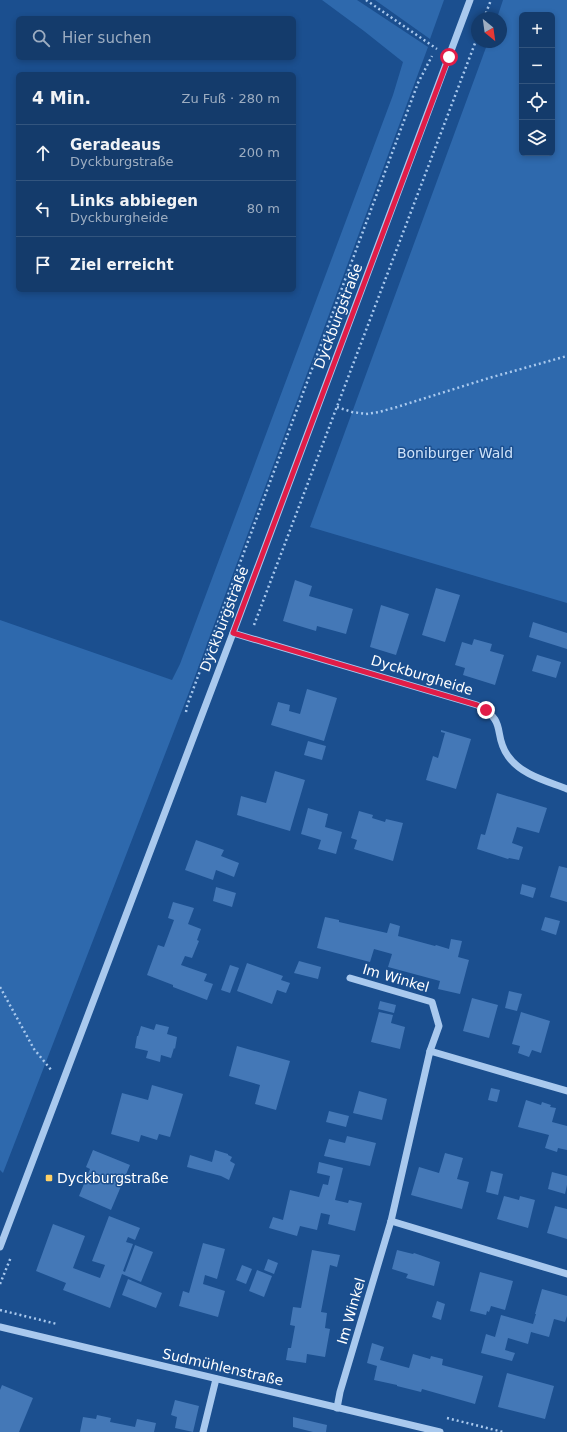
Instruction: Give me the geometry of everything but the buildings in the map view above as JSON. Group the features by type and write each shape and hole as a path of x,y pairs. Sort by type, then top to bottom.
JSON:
{"street":[{"name":"Dyckburgstraße","path":"0,1247 233,633 470,0"},
{"name":"Dyckburgheide","path":"233,633 477,705 494,717 498,724 503,749 518,768 567,789"},
{"name":"Im Winkel","path":"337,1408 340,1392 391,1221 430,1051 438,1026 432,1002 350,978"},
{"path":"430,1051 567,1091"},
{"path":"391,1221 567,1274"},
{"name":"Sudmühlenstraße","path":"0,1327 440,1432"},
{"path":"202,1432 216,1379"}],"path":[{"path":"366,0 436,49 439,42"},
{"path":"486,12 491,0"},
{"path":"185,718 187,706 409,105 418,83 432,56"},
{"path":"337,408 366,414 397,408 489,378 567,356"},
{"path":"0,987 34,1049 54,1072"}],"green space":[{"path":"322,0 357,0 428,47 191,687 3,1173 0,1170 0,620 172,680 180,664 393,95 403,62"},
{"path":"375,0 444,0 430,39"},
{"name":"Boniburger Wald","path":"503,0 567,0 567,603 310,527 486,48 507,48 507,12 499,12"}],"place":[{"name":"Dyckburgstraße","path":"49,1178"}],"route":[{"path":"449,57 233,633 477,705 486,710"}]}
